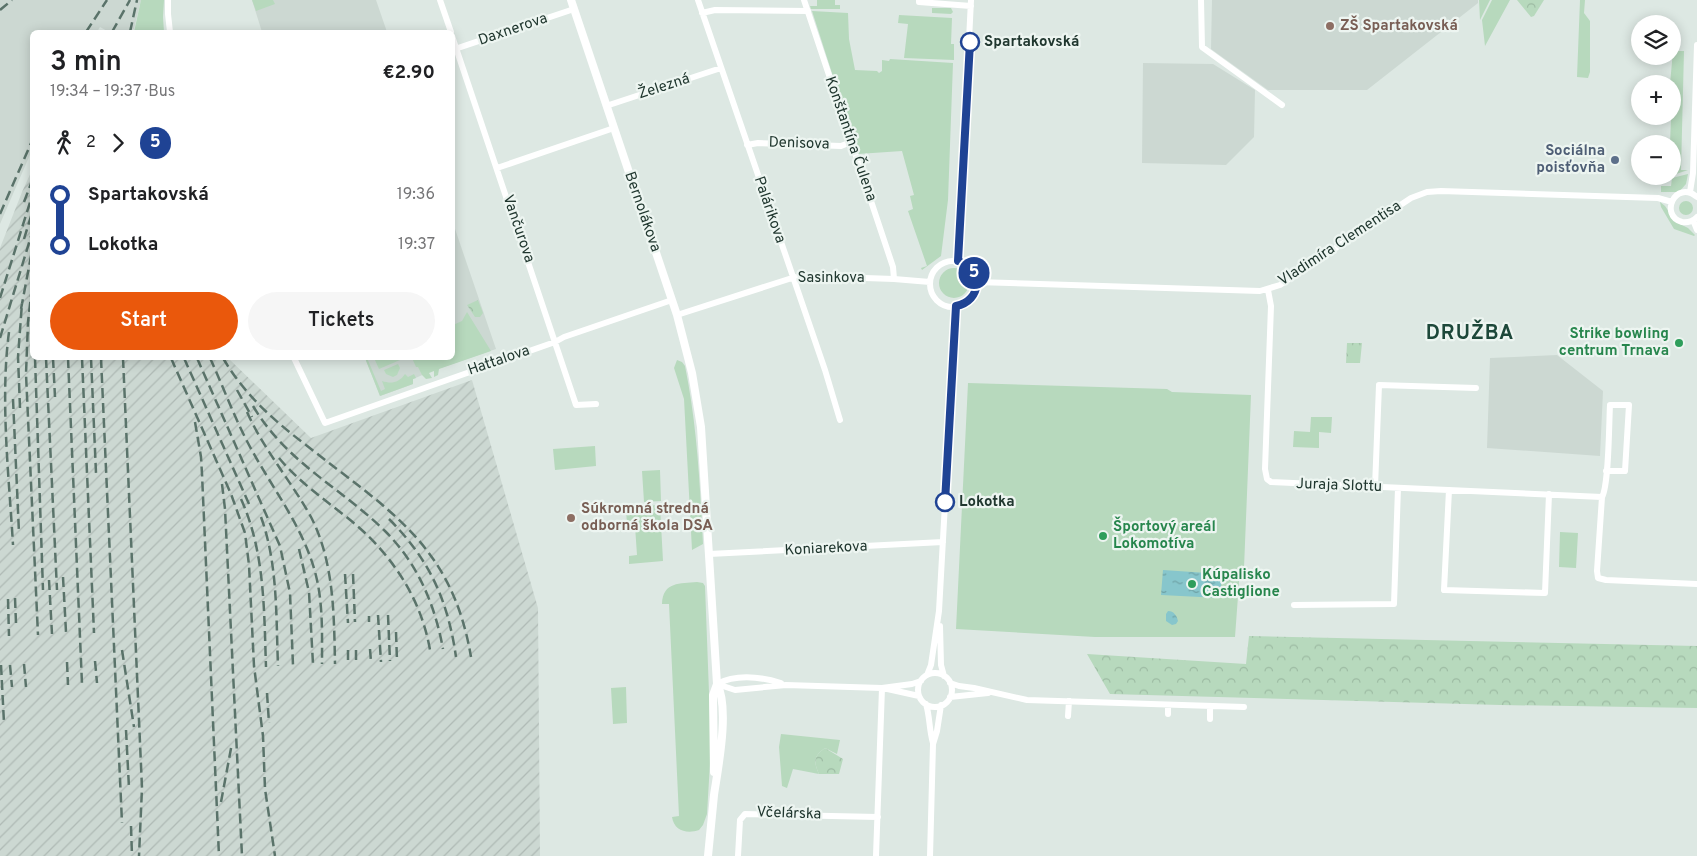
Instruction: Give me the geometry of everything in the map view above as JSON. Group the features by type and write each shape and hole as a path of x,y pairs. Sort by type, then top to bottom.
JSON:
{"street":[{"path":"168,0 170,30"},
{"name":"Vančurova","path":"440,0 451,30"},
{"name":"Bernolákova","path":"571,0 677,315 692,373 701,427 709,554"},
{"name":"Palárikova","path":"698,0 834,396 840,420"},
{"name":"Konštantína Čulena","path":"804,0 893,267 894,279"},
{"path":"919,0 919,2 971,3 958,261"},
{"path":"1201,0 1202,47 1282,105"},
{"name":"Daxnerova","path":"455,49 574,9"},
{"path":"702,12 715,10 808,11"},
{"path":"1690,192 1693,174 1697,46"},
{"name":"Vančurova","path":"455,49 576,405 596,404"},
{"name":"Železná","path":"606,106 722,68"},
{"path":"497,168 614,128"},
{"name":"Denisova","path":"747,145 758,143 841,146 851,142"},
{"name":"Vladimíra Clementisa","path":"976,282 1260,291 1280,285 1411,198 1427,192 1658,198 1672,202"},
{"path":"1697,197 1690,192 1679,194 1672,202 1671,210 1675,218 1682,222 1695,219 1697,230"},
{"path":"958,261 965,263 973,270 976,282 974,294 970,300 956,306 948,306 936,299 931,290 930,282 938,267 943,263 958,261"},
{"name":"Sasinkova","path":"677,315 792,278 807,276 930,282"},
{"name":"Juraja Slottu","path":"1268,290 1271,306 1265,469 1267,479 1275,483 1602,497"},
{"name":"Hattalova","path":"295,360 325,423 672,300"},
{"path":"933,744 929,732 929,716 926,704 919,696 918,687 927,675 931,665 939,611 956,306"},
{"path":"1375,487 1380,385 1476,388"},
{"path":"1606,471 1625,471 1629,405 1610,404 1606,471 1602,497 1598,578 1606,580 1697,584"},
{"path":"1294,605 1357,606 1394,604 1398,488"},
{"path":"1449,490 1444,590 1545,593 1549,494"},
{"name":"Koniarekova","path":"709,554 943,542"},
{"path":"708,856 719,770 721,706 721,694 717,684 709,554"},
{"path":"939,611 941,665 944,676 950,683 959,686 1027,700 1244,707"},
{"path":"716,666 730,678"},
{"path":"927,675 936,673 944,676"},
{"path":"715,793 713,695 717,684 730,678 771,680 786,685"},
{"path":"717,684 735,690 786,685 882,688 921,681"},
{"path":"950,683 950,698"},
{"path":"882,688 919,696"},
{"path":"876,856 882,688"},
{"path":"721,706 735,690"},
{"path":"926,704 935,707 941,706 950,698 989,692"},
{"path":"1068,716 1069,701"},
{"path":"1168,705 1168,714"},
{"path":"930,856 933,744 941,706"},
{"path":"1210,706 1210,719"},
{"name":"Včelárska","path":"738,856 740,820 746,814 878,818"}],"shaded area":[{"path":"0,0 141,0 134,29 132,30 105,30 100,27 98,30 30,30 30,155 0,224"},
{"path":"252,0 376,0 386,30 261,30"},
{"name":"ZŠ Spartakovská","path":"1212,0 1478,0 1478,3 1367,90 1268,90 1211,49"},
{"path":"1143,63 1213,64 1255,90 1254,137 1226,165 1142,163"},
{"path":"30,174 30,360 230,360 311,438 472,380 538,608 540,856 0,856 0,248"},
{"path":"455,229 496,349 432,371 413,379 413,384 380,396 366,360 455,360"},
{"path":"1557,355 1603,391 1600,456 1487,448 1490,358"}],"green space":[{"path":"141,0 164,0 164,30 134,30"},
{"path":"252,0 273,0 275,4 256,11"},
{"path":"817,0 835,0 835,5 840,5 840,9 811,9 810,6 817,6"},
{"path":"1479,0 1490,0 1480,20"},
{"path":"1492,0 1510,0 1485,46 1482,20"},
{"path":"1517,0 1544,0 1534,16 1531,17"},
{"path":"1580,0 1585,0 1584,13 1590,21 1590,72 1588,78 1577,77"},
{"path":"932,8 951,8 953,12 951,14 932,13"},
{"path":"812,11 848,13 849,39 855,70 877,71 879,73 882,71 882,60 889,61 890,59 953,63 948,200 941,256 922,270 921,268 927,266 908,211 913,209 910,196 914,195 902,151 858,154"},
{"path":"899,15 952,18 951,44 954,44 954,60 904,58 908,24 898,23"},
{"path":"1681,51 1684,51 1681,170 1681,135 1670,135 1671,125 1681,125 1681,75 1671,75 1672,65 1681,65"},
{"path":"1688,174 1686,184 1679,192 1661,192 1661,186 1681,185 1681,176"},
{"path":"1683,201 1689,201 1693,208 1689,215 1683,215 1679,211 1679,205"},
{"path":"1660,202 1676,222 1688,228 1695,235 1674,229"},
{"path":"954,268 965,272 969,283 965,294 954,298 943,294 939,283 943,272"},
{"path":"478,300 483,313 480,317 475,317 467,305"},
{"path":"467,312 491,351 439,369 438,375 434,377 434,371 429,373 432,378 426,379 413,360 455,360 455,324 462,321"},
{"path":"1347,343 1362,343 1360,363 1346,363"},
{"path":"366,360 368,360 381,391 385,389 382,381 395,382 405,374 408,377 414,374 416,378 413,379 413,384 380,396"},
{"path":"375,360 400,360 379,369"},
{"path":"677,360 685,366 695,432 699,477 703,544 692,550 684,399 674,368"},
{"path":"398,364 400,368 397,375 393,377 386,374 384,370"},
{"name":"Športový areál Lokomotíva","path":"968,383 1167,389 1172,392 1251,395 1244,568 1240,569 1235,637 1095,637 956,629"},
{"path":"1311,417 1332,417 1331,433 1319,432 1319,448 1293,447 1294,431 1310,432"},
{"path":"595,446 596,466 555,470 553,449"},
{"path":"660,470 661,501 644,502 642,471"},
{"path":"660,505 663,561 629,564 629,556 637,555 635,526 627,526 626,507"},
{"path":"1560,532 1578,533 1576,568 1559,567"},
{"path":"697,582 703,583 705,586 711,746 707,814 699,830 690,832 675,826 672,817 679,816 669,604 662,604 663,597 669,587"},
{"path":"1249,636 1697,646 1697,708 1500,705 1110,694 1087,654 1246,664"},
{"path":"626,687 627,723 613,724 611,688"},
{"path":"781,734 840,740 837,754 825,748 817,756 815,762 819,774 793,769 787,788 782,786 779,747"},
{"path":"825,748 843,759 839,774 819,774 816,759"}],"water":[{"name":"Kúpalisko Castiglione","path":"1163,570 1222,574 1220,598 1161,595"},
{"path":"1168,611 1176,616 1178,621 1176,624 1172,625 1166,621"}],"railway":[{"path":"0,10 12,0"},
{"path":"87,30 107,0"},
{"path":"113,30 130,0"},
{"path":"130,30 137,0"},
{"path":"0,214 30,146"},
{"path":"24,202 30,186"},
{"path":"0,298 30,202"},
{"path":"24,239 30,220"},
{"path":"0,338 30,240"},
{"path":"21,309 30,262"},
{"path":"20,408 18,357 22,303"},
{"path":"30,304 26,374 38,635"},
{"path":"9,332 6,358 5,411 13,545"},
{"path":"35,360 43,590"},
{"path":"46,360 57,590"},
{"path":"53,360 55,397"},
{"path":"68,360 82,684"},
{"path":"82,360 94,633"},
{"path":"91,360 96,473"},
{"path":"101,360 122,823"},
{"path":"123,360 142,788 139,856"},
{"path":"172,360 231,494 245,533 249,565 254,666 263,736 265,789 275,856"},
{"path":"185,360 249,504"},
{"path":"198,360 280,546 290,593 293,665"},
{"path":"211,360 233,413 258,462 297,527 312,562 320,601 322,664"},
{"path":"224,360 240,383 260,406 294,436 389,511 412,533 432,557 449,585 462,618 471,657"},
{"path":"237,390 252,417"},
{"path":"13,399 19,533"},
{"path":"253,406 267,426 298,459 368,515 397,544 416,571 430,601 443,649"},
{"path":"247,412 261,439 311,517 319,534 331,589 335,664"},
{"path":"195,422 202,474 219,856"},
{"path":"279,458 303,483 364,532 390,561 402,577 411,594 426,631 430,650"},
{"path":"222,484 225,509 242,856"},
{"path":"241,499 249,519 259,560 264,603 266,667"},
{"path":"261,517 271,553 278,666"},
{"path":"389,519 416,550 435,582 448,618 456,657"},
{"path":"299,549 309,592 313,664"},
{"path":"345,574 348,623"},
{"path":"353,574 355,622"},
{"path":"63,577 66,632"},
{"path":"49,580 52,634"},
{"path":"15,598 16,623"},
{"path":"8,599 9,636"},
{"path":"378,615 381,662"},
{"path":"388,615 390,661"},
{"path":"369,616 369,622"},
{"path":"396,632 397,661"},
{"path":"370,649 371,662"},
{"path":"122,650 134,727"},
{"path":"348,650 348,663"},
{"path":"356,650 356,663"},
{"path":"95,661 97,683"},
{"path":"67,662 68,685"},
{"path":"24,664 26,687"},
{"path":"1,665 4,723"},
{"path":"10,665 12,687"},
{"path":"267,693 269,723"},
{"path":"126,730 129,788"},
{"path":"221,802 232,743"},
{"path":"131,826 132,856"}],"bus line":[{"name":"5","path":"945,502 956,306 970,300 976,288 976,275 973,270 965,263 958,261 970,42"}],"place":[{"name":"ZŠ Spartakovská","path":"1330,26"},
{"name":"Spartakovská","path":"970,42"},
{"name":"Sociálna poisťovňa","path":"1615,160"},
{"name":"Strike bowling centrum Trnava","path":"1679,343"},
{"name":"Lokotka","path":"945,502"},
{"name":"Súkromná stredná odborná škola DSA","path":"571,518"},
{"name":"Športový areál Lokomotíva","path":"1103,536"},
{"name":"Kúpalisko Castiglione","path":"1192,584"}],"district":[{"name":"DRUŽBA","path":"1470,334"}]}
